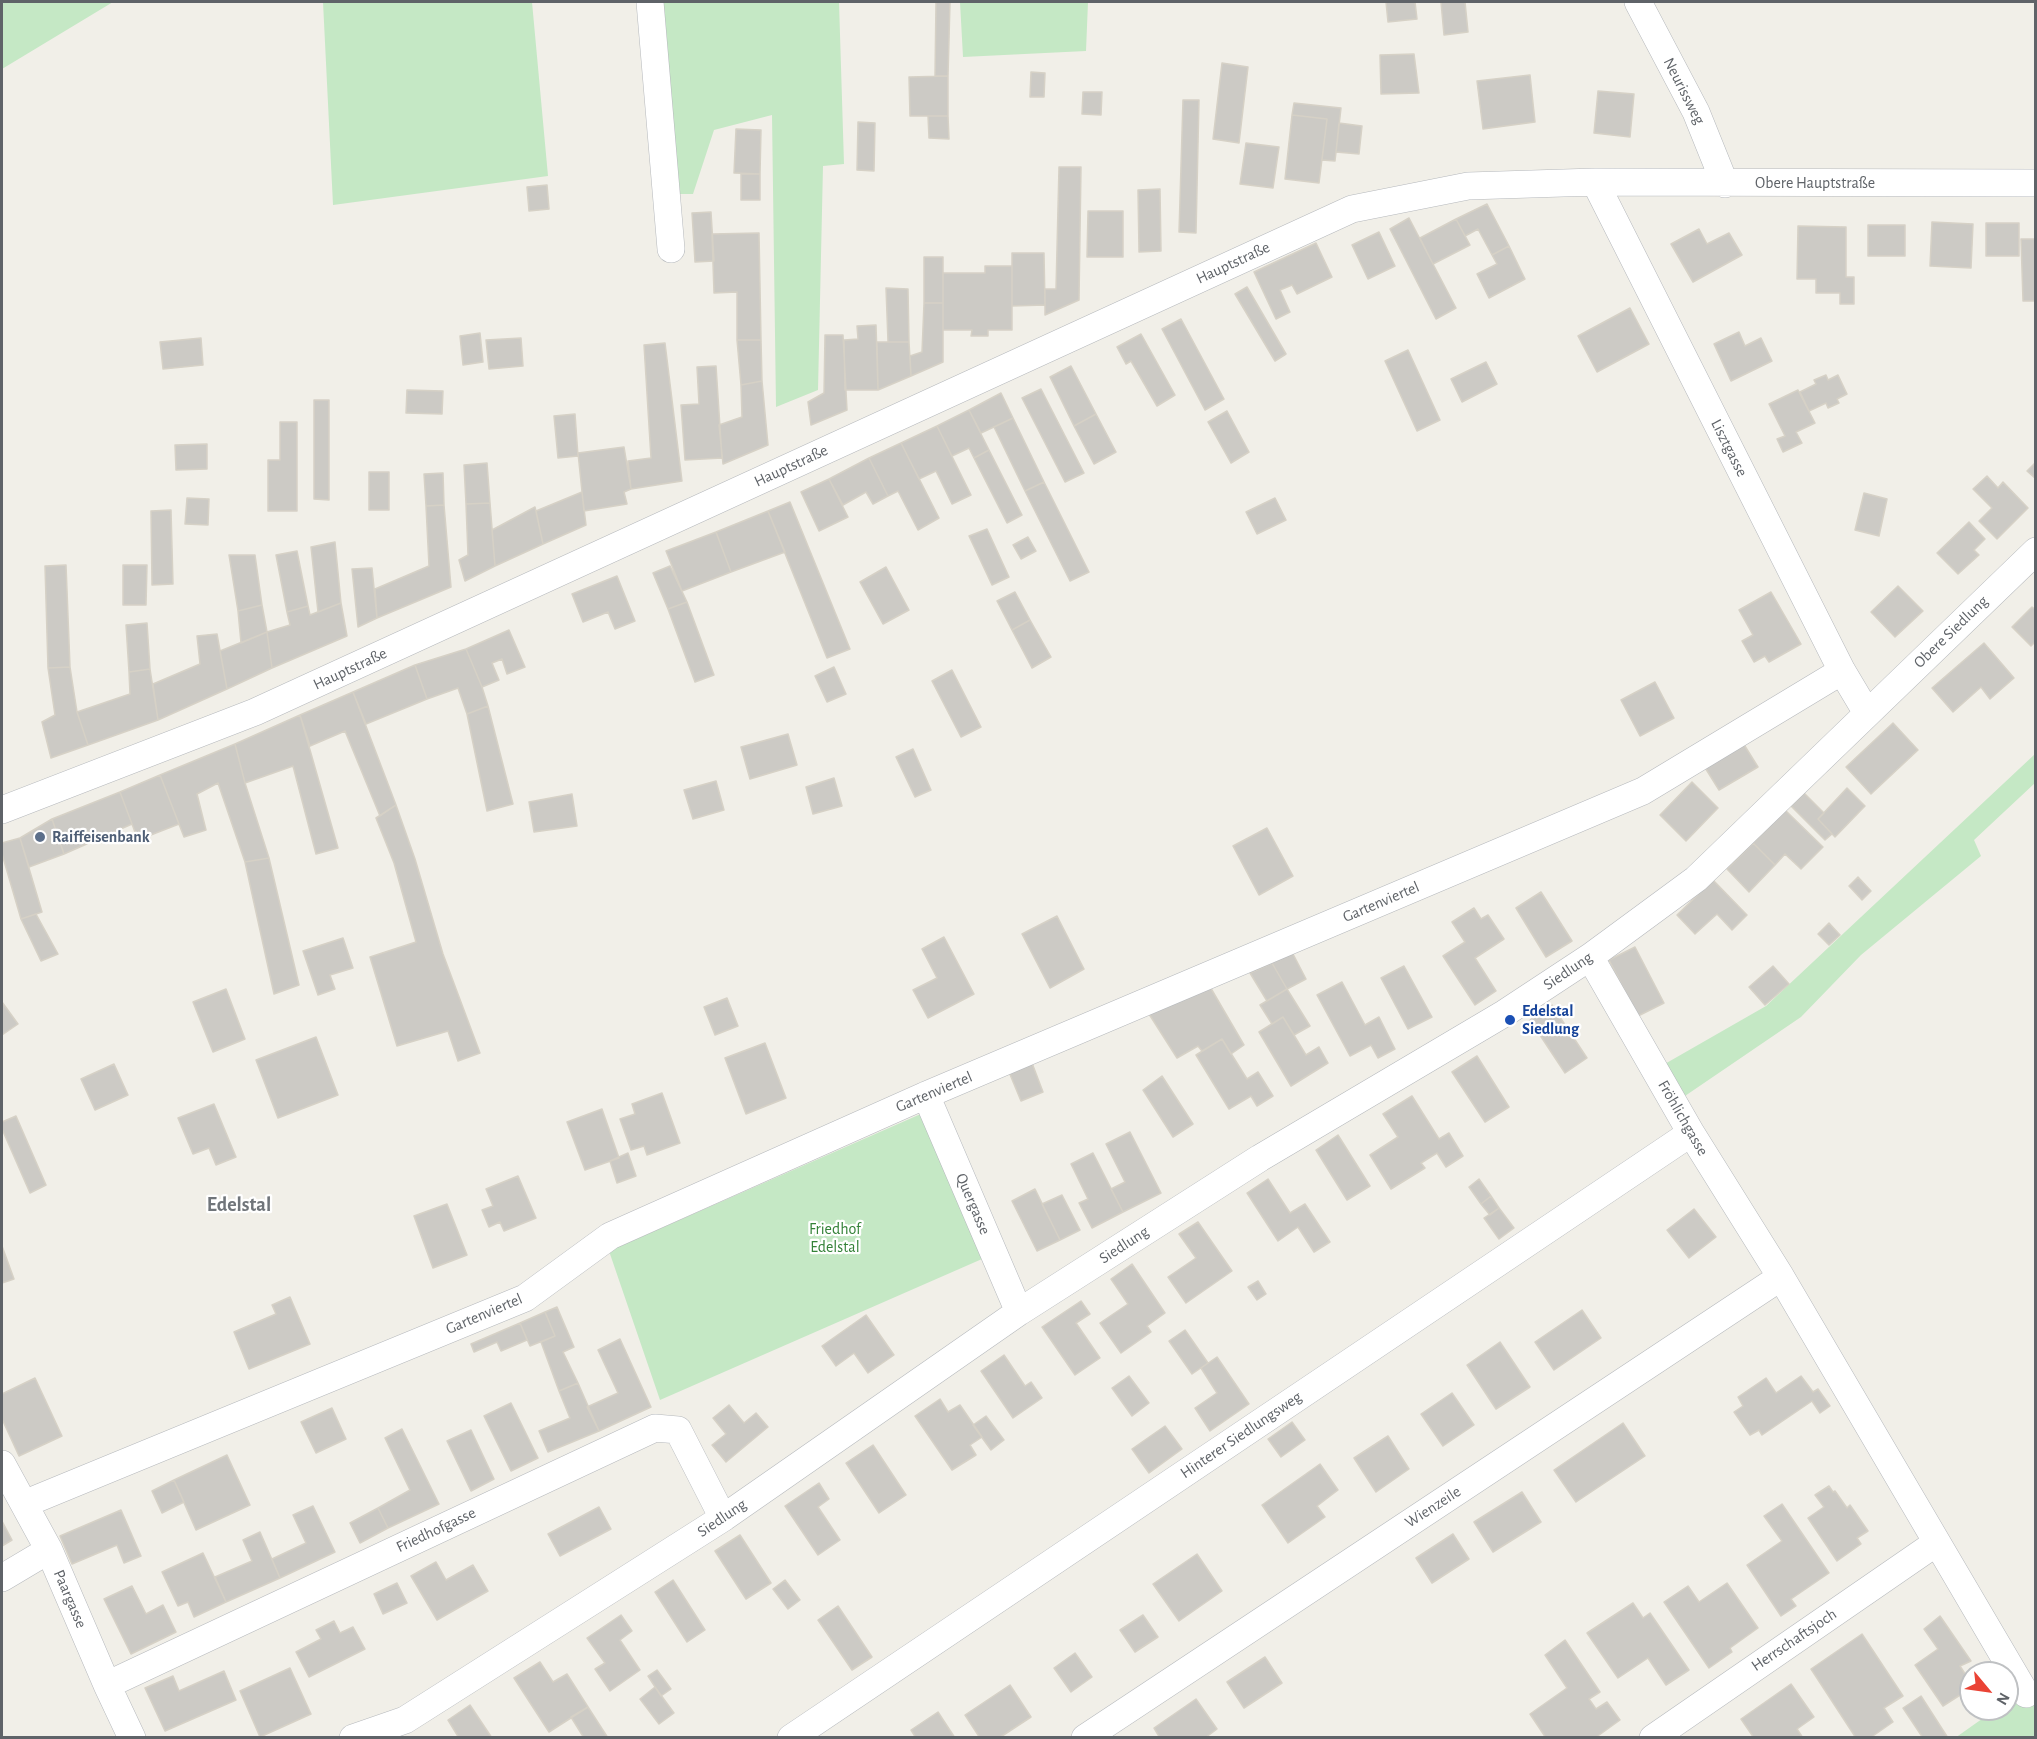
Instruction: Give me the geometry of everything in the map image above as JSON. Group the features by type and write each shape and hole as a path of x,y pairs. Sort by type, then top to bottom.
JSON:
{"street":[{"path":"650,2 671,249"},
{"name":"Neurissweg","path":"1638,2 1696,112 1725,184"},
{"name":"Obere Hauptstraße","path":"1595,182 2036,183"},
{"name":"Lisztgasse","path":"1595,182 1842,671 1867,713"},
{"name":"Hauptstraße","path":"2,810 255,712 1352,209 1468,186 1595,182"},
{"name":"Obere Siedlung","path":"1867,713 2036,551"},
{"name":"Gartenviertel","path":"24,1504 525,1298 610,1236 926,1095 1643,791 1842,671"},
{"name":"Siedlung","path":"353,1737 411,1729 723,1518 1019,1312 1260,1158 1505,1013 1590,957 1696,879 1867,713"},
{"name":"Fröhlichgasse","path":"1590,957 1691,1133 1781,1277 2026,1694"},
{"name":"Quergasse","path":"926,1095 1019,1312"},
{"name":"Hinterer Siedlungsweg","path":"790,1737 1691,1133"},
{"name":"Wienzeile","path":"1085,1737 1781,1277"},
{"name":"Friedhofgasse","path":"107,1685 655,1428 678,1430 723,1518"},
{"name":"Paargasse","path":"2,1464 49,1550 132,1737"},
{"name":"Herrschaftsjoch","path":"1653,1737 1936,1543"},
{"path":"2,1578 49,1550"}],"green space":[{"path":"2,2 113,2 2,69"},
{"path":"323,2 532,2 548,176 333,205"},
{"path":"661,2 839,2 844,164 823,166 818,390 776,407 772,115 714,130 693,194 674,194"},
{"path":"960,2 1088,2 1086,51 963,57"},
{"path":"2035,754 2035,783 1974,840 1981,856 1861,955 1801,1017 1682,1098 1663,1065 1766,1006"},
{"name":"Friedhof Edelstal","path":"923,1113 982,1259 660,1400 609,1251"},
{"path":"2033,1684 2036,1689 2035,1737 1955,1738 1979,1721 2019,1721 2019,1694"}],"building":[{"path":"936,2 950,2 948,76 935,76"},
{"path":"1386,2 1415,2 1417,19 1388,22"},
{"path":"1441,2 1465,2 1468,32 1444,35"},
{"path":"1414,54 1419,93 1381,94 1380,55"},
{"path":"1222,63 1248,67 1239,143 1213,139"},
{"path":"1031,72 1045,73 1044,97 1030,97"},
{"path":"1530,75 1535,122 1483,129 1477,81"},
{"path":"948,76 948,116 910,116 909,77"},
{"path":"1598,91 1634,94 1630,137 1594,133"},
{"path":"1083,92 1102,92 1101,115 1082,114"},
{"path":"1183,100 1199,100 1196,233 1179,232"},
{"path":"1294,103 1341,108 1335,161 1322,160 1327,119 1292,115"},
{"path":"1292,115 1327,119 1319,183 1285,179"},
{"path":"928,116 948,116 949,139 929,138"},
{"path":"858,122 875,123 874,171 857,170"},
{"path":"1339,123 1362,126 1359,154 1336,152"},
{"path":"736,129 761,130 760,174 734,173"},
{"path":"1246,143 1279,147 1273,188 1240,184"},
{"path":"1059,167 1081,167 1079,300 1045,315 1045,289 1056,289"},
{"path":"741,174 760,174 760,200 741,200"},
{"path":"547,185 549,209 529,211 527,187"},
{"path":"1160,189 1161,251 1139,252 1138,190"},
{"path":"1487,204 1509,246 1492,255 1478,229 1465,236 1456,219"},
{"path":"1088,211 1123,211 1123,257 1087,257"},
{"path":"711,212 714,261 695,262 692,213"},
{"path":"1409,218 1456,308 1436,319 1390,229"},
{"path":"1456,219 1470,245 1433,264 1420,238"},
{"path":"1932,222 1973,224 1971,268 1930,266"},
{"path":"1986,223 2019,223 2019,256 1986,256"},
{"path":"1868,225 1905,225 1905,256 1868,256"},
{"path":"1798,226 1846,227 1846,277 1854,277 1854,304 1840,304 1840,293 1816,293 1816,279 1797,279"},
{"path":"1699,229 1707,244 1729,233 1742,255 1693,282 1671,244"},
{"path":"1379,232 1395,266 1368,279 1352,245"},
{"path":"759,233 761,340 737,340 737,292 714,293 712,234"},
{"path":"2021,239 2036,239 2036,301 2023,301"},
{"path":"1316,243 1332,277 1297,294 1292,285 1280,290 1290,312 1276,319 1254,272"},
{"path":"1509,246 1525,279 1489,298 1477,274 1497,264 1492,255"},
{"path":"1012,253 1044,253 1045,305 1012,306"},
{"path":"924,257 943,257 943,303 924,303"},
{"path":"985,266 1012,266 1012,330 988,330 988,336 971,336 972,330 943,330 943,273 985,273"},
{"path":"1247,287 1286,354 1275,361 1235,294"},
{"path":"886,288 908,289 909,342 888,342"},
{"path":"924,303 943,303 943,362 911,376 910,356 922,352"},
{"path":"1630,308 1649,344 1597,372 1578,336"},
{"path":"1181,319 1224,399 1205,410 1162,329"},
{"path":"876,325 878,390 845,390 844,340 858,339 857,326"},
{"path":"1739,332 1745,346 1761,338 1772,361 1731,381 1714,344"},
{"path":"480,333 483,362 463,365 460,336"},
{"path":"1141,334 1175,395 1157,406 1131,361 1126,364 1117,347"},
{"path":"825,335 843,335 847,410 811,425 808,402 824,393"},
{"path":"201,338 203,365 163,369 160,342"},
{"path":"521,338 523,366 489,369 486,340"},
{"path":"737,340 761,340 762,381 741,385"},
{"path":"877,342 909,342 911,376 878,390"},
{"path":"665,343 682,481 631,489 628,461 651,458 644,345"},
{"path":"1408,350 1440,420 1417,431 1385,361"},
{"path":"1486,362 1497,384 1462,402 1451,379"},
{"path":"716,366 722,458 685,460 681,405 699,404 697,367"},
{"path":"1071,366 1096,414 1074,426 1050,377"},
{"path":"1826,375 1828,380 1838,375 1847,394 1837,399 1839,403 1828,408 1826,403 1809,411 1800,392 1816,384 1814,380"},
{"path":"762,381 768,445 723,464 719,425 742,417 741,385"},
{"path":"1041,389 1084,473 1065,482 1022,398"},
{"path":"407,390 443,391 442,414 406,413"},
{"path":"1798,390 1815,423 1796,432 1802,443 1783,452 1777,439 1785,436 1769,404"},
{"path":"1001,393 1013,418 981,433 969,410"},
{"path":"314,400 329,400 329,500 314,499"},
{"path":"969,410 989,450 974,458 969,448 952,456 937,426"},
{"path":"1227,411 1249,452 1231,463 1208,422"},
{"path":"575,414 578,456 558,458 554,416"},
{"path":"1096,414 1116,452 1094,464 1074,426"},
{"path":"1013,418 1044,482 1025,491 994,427"},
{"path":"280,422 297,422 297,511 268,511 268,460 280,460"},
{"path":"937,426 971,495 952,504 936,471 919,479 901,443"},
{"path":"901,443 939,518 918,530 898,491 888,496 869,458"},
{"path":"207,444 207,469 176,470 175,445"},
{"path":"624,447 631,489 624,492 627,504 584,511 578,453"},
{"path":"989,450 1022,515 1007,523 974,458"},
{"path":"869,458 888,496 873,504 866,492 843,505 829,479"},
{"path":"2036,462 2036,479 2027,471"},
{"path":"487,463 490,503 466,504 464,465"},
{"path":"369,472 389,472 389,510 369,510"},
{"path":"443,473 444,505 426,506 424,474"},
{"path":"1987,476 1998,488 2003,482 2028,508 1997,539 1979,521 1992,508 1973,489"},
{"path":"829,479 848,517 819,531 801,492"},
{"path":"1044,482 1089,572 1070,581 1025,491"},
{"path":"582,492 586,525 543,544 536,511"},
{"path":"1864,493 1887,499 1879,536 1855,530"},
{"path":"187,498 209,499 208,525 185,524"},
{"path":"1275,498 1286,520 1257,534 1246,512"},
{"path":"790,502 850,649 827,658 768,511"},
{"path":"490,503 495,566 465,581 459,560 468,555 466,504"},
{"path":"444,505 451,587 377,618 375,589 429,566 426,506"},
{"path":"535,507 543,544 495,566 492,530"},
{"path":"171,510 173,584 152,585 151,511"},
{"path":"768,511 785,552 731,572 716,532"},
{"path":"1969,522 1985,539 1974,550 1979,555 1958,574 1937,553"},
{"path":"987,529 1009,577 992,585 969,536"},
{"path":"716,532 731,572 682,591 666,551"},
{"path":"1028,537 1036,551 1021,559 1013,545"},
{"path":"335,542 341,603 318,612 311,547"},
{"path":"297,551 308,606 287,612 276,555"},
{"path":"229,555 255,555 262,605 238,611"},
{"path":"66,565 70,667 48,668 45,566"},
{"path":"123,565 147,565 146,605 123,605"},
{"path":"670,566 687,602 668,609 653,573"},
{"path":"886,567 909,610 883,624 860,582"},
{"path":"372,568 377,618 358,627 352,569"},
{"path":"617,576 635,621 615,629 608,612 583,622 572,594"},
{"path":"1898,586 1923,611 1895,637 1871,612"},
{"path":"1015,592 1030,620 1012,630 997,601"},
{"path":"1771,592 1801,644 1769,662 1765,656 1754,662 1742,641 1753,635 1739,610"},
{"path":"687,602 714,675 695,682 668,609"},
{"path":"341,603 347,636 272,668 267,632 290,625 287,612 308,606 310,615"},
{"path":"262,605 267,632 241,643 238,611"},
{"path":"2032,607 2036,610 2036,641 2031,646 2012,627"},
{"path":"1030,620 1051,657 1032,668 1012,630"},
{"path":"147,623 150,669 129,672 126,625"},
{"path":"509,630 525,667 507,674 502,659 492,663 499,680 482,687 466,649"},
{"path":"267,632 272,668 227,689 220,651"},
{"path":"217,634 227,689 158,720 153,684 200,664 197,636"},
{"path":"1984,643 2014,678 1990,699 1981,687 1953,712 1932,688"},
{"path":"466,649 488,706 467,714 458,688 427,699 415,665"},
{"path":"415,665 427,699 366,724 353,692"},
{"path":"70,667 77,712 88,745 51,758 42,722 55,715 48,668"},
{"path":"834,667 846,694 827,702 815,676"},
{"path":"150,669 158,720 88,745 77,712 130,694 129,672"},
{"path":"952,670 981,727 961,737 932,681"},
{"path":"1655,682 1674,718 1640,736 1621,700"},
{"path":"353,692 396,805 380,816 345,731 310,746 300,715"},
{"path":"488,706 513,804 487,811 467,714"},
{"path":"300,715 338,848 316,854 293,766 245,783 235,744"},
{"path":"1893,723 1918,750 1871,794 1846,767"},
{"path":"788,734 797,765 750,779 741,747"},
{"path":"1743,743 1758,767 1719,790 1704,766"},
{"path":"235,744 269,858 245,862 218,783 197,794 206,830 184,837 160,775"},
{"path":"913,749 931,790 915,797 896,757"},
{"path":"160,775 179,824 138,840 120,792"},
{"path":"834,778 842,806 813,814 806,787"},
{"path":"716,781 724,810 693,819 684,790"},
{"path":"1692,782 1718,808 1686,841 1660,815"},
{"path":"1847,788 1865,806 1835,837 1818,819"},
{"path":"120,792 132,824 64,854 52,819"},
{"path":"1804,793 1824,813 1818,819 1832,834 1825,840 1791,806"},
{"path":"572,794 577,826 534,832 529,802"},
{"path":"396,805 415,859 443,954 480,1053 458,1061 448,1031 397,1046 370,957 416,942 394,863 376,818"},
{"path":"1785,810 1823,847 1801,869 1785,854 1775,865 1753,843"},
{"path":"52,819 64,854 29,867 20,838"},
{"path":"1267,828 1293,876 1259,895 1233,846"},
{"path":"20,838 42,912 21,919 2,854 2,843"},
{"path":"1753,843 1775,865 1749,892 1727,869"},
{"path":"269,858 299,985 274,994 245,862"},
{"path":"1858,877 1871,891 1862,900 1849,886"},
{"path":"1713,880 1747,915 1732,930 1717,914 1695,934 1677,915"},
{"path":"1541,892 1572,941 1546,957 1516,908"},
{"path":"1474,908 1481,919 1488,915 1504,939 1475,958 1496,991 1475,1005 1443,956 1465,942 1452,922"},
{"path":"36,914 58,954 41,961 21,919"},
{"path":"1057,916 1084,969 1050,988 1022,934"},
{"path":"1829,923 1840,935 1829,945 1818,934"},
{"path":"944,937 974,994 928,1018 913,990 937,978 922,949"},
{"path":"343,938 353,968 330,975 335,989 318,995 303,951"},
{"path":"1635,947 1664,1003 1638,1016 1609,960"},
{"path":"1292,952 1306,979 1287,989 1272,963"},
{"path":"1272,963 1287,989 1267,1001 1250,973"},
{"path":"1404,966 1432,1017 1408,1029 1381,978"},
{"path":"1773,966 1789,984 1765,1005 1749,987"},
{"path":"1342,982 1365,1025 1379,1017 1395,1049 1378,1058 1371,1045 1350,1056 1317,995"},
{"path":"1209,985 1244,1045 1231,1054 1222,1039 1202,1051 1198,1046 1177,1058 1149,1014"},
{"path":"226,989 245,1039 213,1052 193,1002"},
{"path":"1287,989 1310,1026 1294,1035 1283,1017 1272,1024 1260,1005"},
{"path":"727,998 738,1026 715,1035 704,1007"},
{"path":"2,1002 18,1024 2,1035"},
{"path":"1552,1005 1587,1058 1565,1073 1530,1020"},
{"path":"1283,1017 1306,1055 1319,1047 1328,1063 1291,1086 1259,1032"},
{"path":"316,1037 338,1095 278,1118 256,1060"},
{"path":"1222,1039 1247,1079 1258,1072 1273,1096 1257,1106 1251,1096 1229,1109 1196,1055"},
{"path":"765,1043 786,1098 746,1114 725,1058"},
{"path":"1477,1056 1509,1107 1485,1122 1452,1072"},
{"path":"1032,1063 1043,1092 1021,1101 1009,1072"},
{"path":"114,1064 128,1095 95,1110 81,1079"},
{"path":"1162,1076 1193,1124 1173,1137 1143,1090"},
{"path":"662,1093 680,1143 647,1155 644,1146 631,1150 620,1119 635,1114 632,1104"},
{"path":"1412,1096 1439,1139 1449,1133 1463,1156 1446,1167 1437,1153 1421,1163 1425,1168 1391,1189 1370,1155 1398,1137 1383,1114"},
{"path":"214,1104 236,1157 216,1165 209,1148 193,1154 178,1118"},
{"path":"602,1109 619,1158 585,1170 567,1122"},
{"path":"16,1116 46,1185 30,1193 2,1129 2,1122"},
{"path":"1130,1132 1161,1193 1123,1212 1111,1189 1125,1182 1106,1144"},
{"path":"1338,1135 1370,1186 1347,1200 1316,1150"},
{"path":"628,1153 636,1176 617,1183 610,1161"},
{"path":"1093,1153 1123,1212 1092,1228 1079,1203 1088,1199 1071,1164"},
{"path":"518,1176 536,1218 504,1231 500,1222 489,1227 482,1210 493,1206 486,1189"},
{"path":"1268,1179 1290,1213 1305,1204 1330,1242 1314,1252 1298,1227 1278,1241 1247,1193"},
{"path":"1479,1179 1491,1196 1481,1204 1469,1187"},
{"path":"1035,1189 1060,1240 1037,1251 1012,1201"},
{"path":"1062,1195 1080,1230 1060,1240 1042,1204"},
{"path":"1491,1196 1499,1208 1490,1215 1481,1204"},
{"path":"447,1204 467,1255 433,1268 414,1216"},
{"path":"1499,1208 1514,1228 1499,1239 1484,1218"},
{"path":"1694,1209 1716,1237 1689,1258 1667,1230"},
{"path":"1198,1222 1232,1271 1186,1303 1168,1277 1196,1258 1179,1234"},
{"path":"2,1246 14,1279 2,1283"},
{"path":"1132,1264 1165,1313 1147,1326 1151,1332 1121,1353 1100,1323 1128,1304 1111,1279"},
{"path":"1258,1281 1266,1294 1257,1300 1248,1287"},
{"path":"290,1297 310,1344 249,1369 234,1332 276,1314 272,1305"},
{"path":"1081,1301 1090,1314 1076,1323 1100,1358 1075,1375 1042,1327"},
{"path":"557,1307 574,1347 563,1352 578,1383 559,1391 541,1342 555,1336 545,1312"},
{"path":"1582,1310 1601,1338 1554,1370 1535,1342"},
{"path":"545,1312 555,1336 530,1346 520,1323"},
{"path":"866,1315 894,1355 868,1373 854,1353 836,1366 822,1346"},
{"path":"520,1323 527,1340 501,1351 497,1342 474,1352 471,1344"},
{"path":"1185,1330 1208,1363 1192,1374 1169,1341"},
{"path":"620,1339 651,1407 599,1431 587,1407 618,1393 598,1350"},
{"path":"1500,1342 1530,1387 1496,1409 1467,1365"},
{"path":"1004,1355 1025,1386 1031,1382 1042,1398 1013,1418 981,1371"},
{"path":"1217,1357 1249,1404 1210,1431 1195,1408 1217,1393 1201,1368"},
{"path":"1129,1376 1149,1403 1132,1416 1112,1388"},
{"path":"1801,1376 1813,1392 1818,1389 1830,1406 1820,1413 1812,1401 1762,1435 1759,1430 1750,1435 1734,1412 1743,1406 1738,1397 1766,1378 1776,1393"},
{"path":"35,1378 62,1436 19,1456 2,1419 2,1394"},
{"path":"578,1383 599,1431 548,1452 539,1431 570,1418 559,1391"},
{"path":"1452,1393 1474,1425 1443,1446 1421,1414"},
{"path":"940,1399 948,1412 960,1405 982,1437 970,1445 976,1455 952,1470 915,1416"},
{"path":"511,1403 538,1458 511,1471 484,1416"},
{"path":"729,1405 744,1423 756,1413 768,1427 726,1462 712,1445 726,1434 713,1418"},
{"path":"332,1408 346,1439 316,1453 301,1422"},
{"path":"986,1416 1004,1440 991,1450 973,1425"},
{"path":"1292,1422 1305,1440 1281,1457 1268,1439"},
{"path":"1623,1423 1645,1456 1576,1502 1554,1470"},
{"path":"1165,1426 1182,1449 1149,1473 1132,1449"},
{"path":"402,1429 439,1504 388,1528 378,1508 410,1490 385,1438"},
{"path":"471,1430 494,1479 471,1491 447,1441"},
{"path":"1388,1436 1409,1469 1376,1492 1354,1458"},
{"path":"873,1445 906,1495 879,1513 846,1463"},
{"path":"227,1455 250,1505 196,1530 174,1480"},
{"path":"1320,1464 1338,1490 1317,1506 1325,1517 1288,1543 1262,1505"},
{"path":"174,1480 184,1502 162,1513 152,1491"},
{"path":"819,1483 829,1499 818,1507 840,1540 818,1555 785,1506"},
{"path":"1829,1486 1847,1508 1850,1505 1868,1531 1857,1538 1861,1544 1837,1561 1808,1518 1824,1507 1815,1495"},
{"path":"1522,1492 1541,1522 1493,1552 1474,1522"},
{"path":"1782,1504 1829,1573 1791,1599 1796,1606 1781,1616 1747,1565 1782,1541 1764,1516"},
{"path":"313,1506 335,1552 280,1578 272,1559 306,1543 293,1515"},
{"path":"599,1507 611,1529 560,1556 548,1534"},
{"path":"378,1508 388,1528 360,1543 350,1523"},
{"path":"121,1510 141,1556 124,1563 117,1545 72,1564 60,1536"},
{"path":"2,1521 12,1540 2,1546"},
{"path":"260,1532 280,1578 226,1602 215,1577 252,1561 243,1540"},
{"path":"1453,1534 1469,1559 1432,1583 1416,1558"},
{"path":"740,1535 771,1583 746,1599 715,1551"},
{"path":"203,1553 226,1602 194,1617 188,1602 178,1606 162,1572"},
{"path":"1197,1554 1222,1591 1179,1621 1153,1584"},
{"path":"436,1562 446,1580 473,1565 488,1591 437,1620 411,1576"},
{"path":"673,1580 705,1630 687,1642 655,1592"},
{"path":"785,1580 800,1600 788,1609 773,1589"},
{"path":"397,1583 407,1603 383,1614 374,1594"},
{"path":"1727,1583 1758,1628 1730,1648 1732,1652 1709,1668 1664,1602 1688,1586 1699,1602"},
{"path":"132,1586 146,1614 163,1605 176,1632 131,1654 104,1599"},
{"path":"1633,1603 1643,1618 1650,1613 1689,1670 1666,1685 1648,1658 1618,1678 1587,1633"},
{"path":"838,1606 872,1657 852,1670 818,1620"},
{"path":"621,1615 632,1631 620,1640 640,1670 610,1691 595,1669 605,1663 587,1638"},
{"path":"1143,1615 1158,1637 1135,1652 1120,1630"},
{"path":"1940,1616 1971,1661 1959,1661 1959,1696 1943,1706 1915,1665 1938,1649 1924,1629"},
{"path":"334,1621 340,1633 353,1627 365,1649 309,1677 296,1652 321,1639 316,1630"},
{"path":"1862,1634 1903,1696 1884,1708 1893,1722 1870,1738 1856,1738 1811,1669"},
{"path":"1565,1640 1600,1692 1589,1699 1596,1709 1607,1702 1620,1720 1595,1738 1546,1738 1530,1714 1567,1688 1545,1655"},
{"path":"1075,1653 1092,1677 1071,1692 1054,1668"},
{"path":"1265,1657 1282,1683 1244,1708 1227,1682"},
{"path":"540,1662 553,1682 567,1674 588,1707 549,1732 514,1678"},
{"path":"290,1668 311,1714 260,1737 240,1691"},
{"path":"657,1670 671,1689 661,1696 648,1676"},
{"path":"224,1671 236,1700 165,1731 145,1688 173,1676 179,1691"},
{"path":"1791,1684 1814,1717 1797,1729 1803,1738 1754,1738 1741,1719"},
{"path":"1010,1685 1031,1717 999,1738 980,1738 965,1715"},
{"path":"655,1687 674,1713 659,1724 640,1699"},
{"path":"1921,1696 1948,1738 1923,1738 1903,1708"},
{"path":"1196,1699 1217,1729 1205,1738 1160,1738 1154,1728"},
{"path":"470,1705 492,1738 459,1738 448,1720"},
{"path":"588,1707 608,1738 584,1738 571,1717"},
{"path":"938,1712 955,1738 916,1738 911,1730"}],"place":[{"name":"Raiffeisenbank","path":"40,837"},
{"name":"Edelstal Siedlung","path":"1510,1020"}],"district":[{"name":"Edelstal","path":"239,1205"}]}
